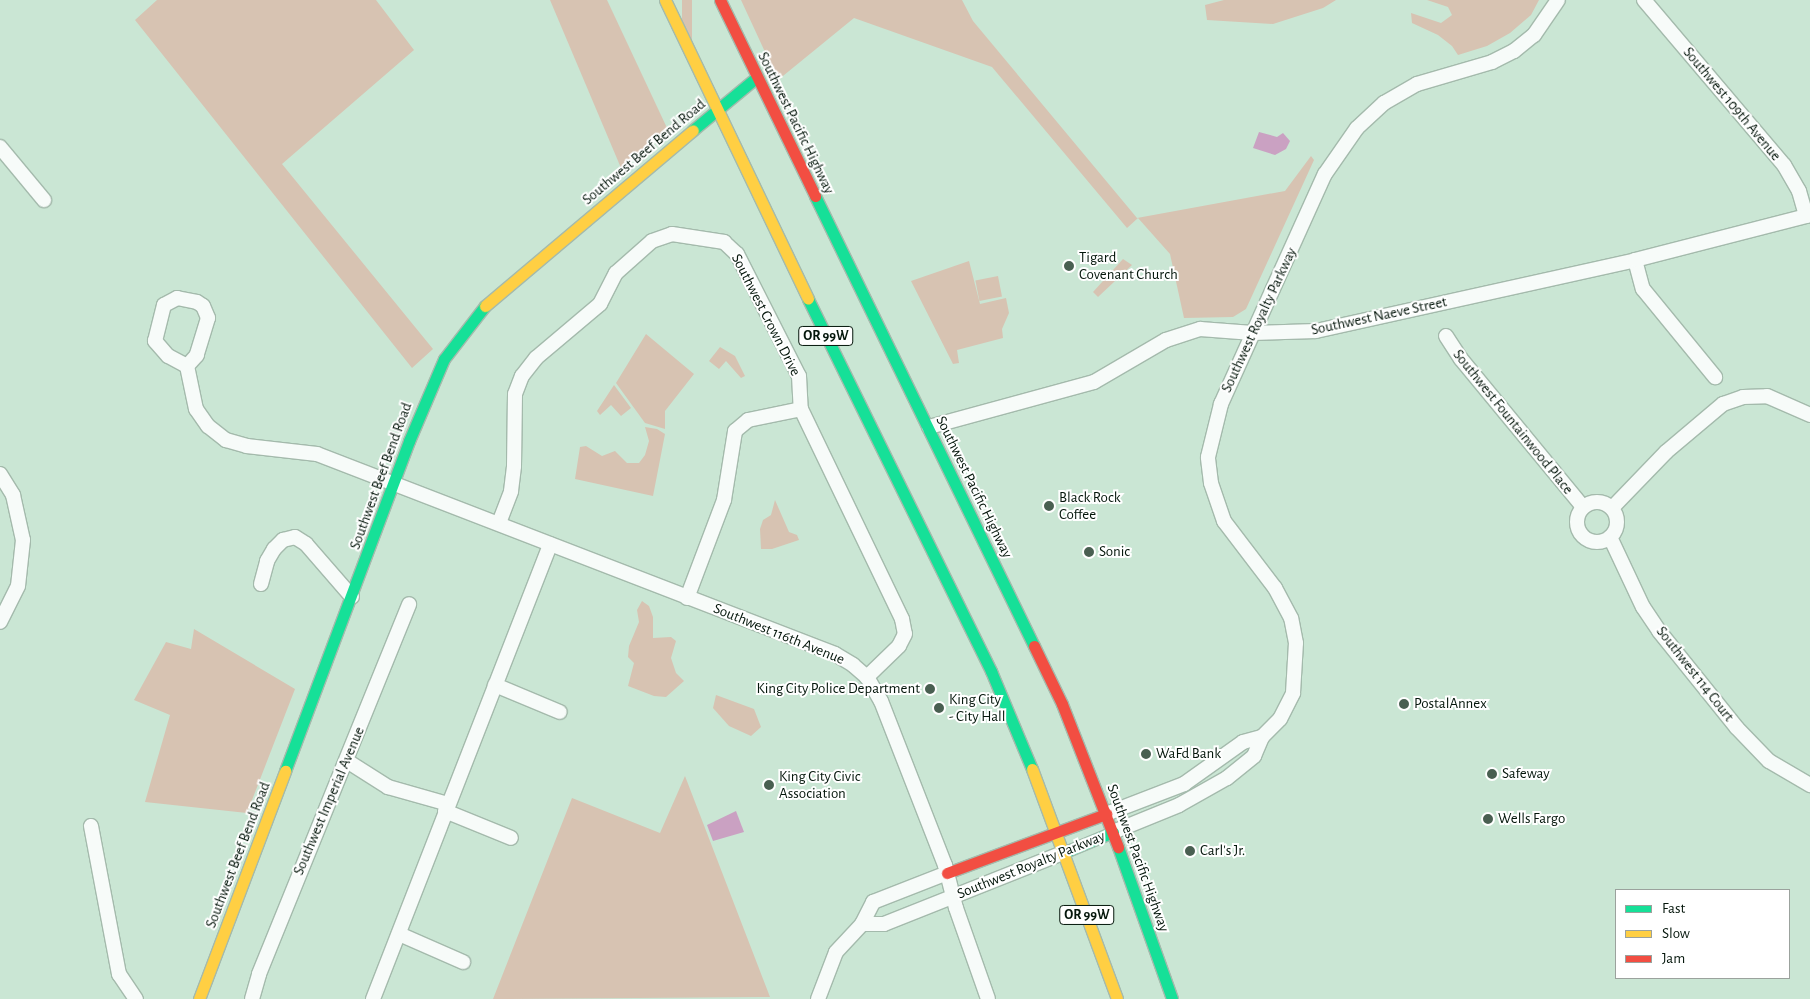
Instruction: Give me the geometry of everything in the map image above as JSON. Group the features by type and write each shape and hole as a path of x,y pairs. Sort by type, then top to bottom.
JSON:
{"main road":[{"name":"OR 99W","path":"666,0 716,111 991,671 1057,831 1117,999"},
{"name":"Southwest Pacific Highway","path":"720,0 1062,704 1113,832 1172,999"},
{"name":"Southwest Beef Bend Road","path":"199,999 433,380 452,347 478,313 757,77"},
{"name":"Southwest Royalty Parkway","path":"947,873 1106,814"},
{"name":"Southwest Royalty Parkway","path":"1065,852 1113,832"}],"street":[{"name":"Southwest Royalty Parkway","path":"1113,832 1204,793 1254,756 1262,737 1280,719 1293,693 1297,656 1294,630 1275,588 1224,521 1211,483 1208,457 1215,418 1325,174 1357,128 1384,103 1417,84 1492,62 1514,50 1534,35 1558,0"},
{"name":"Southwest 109th Avenue","path":"1644,0 1784,165 1799,191 1808,215"},
{"path":"0,147 44,200"},
{"name":"Southwest Naeve Street","path":"928,427 1094,382 1180,334 1200,329 1253,332 1316,331 1635,260 1808,215"},
{"name":"Southwest Crown Drive","path":"498,523 511,491 516,394 522,376 536,358 605,298 620,268 659,238 672,234 715,239 724,242 737,254 799,376 801,410 902,619 905,634 899,646 867,677"},
{"path":"1635,260 1643,289 1715,377"},
{"path":"177,298 197,302 203,306 208,318 197,355 187,366 168,356 156,341 164,305 177,298"},
{"name":"Southwest Fountainwood Place","path":"1446,336 1461,359 1583,507"},
{"name":"Southwest 116th Avenue","path":"187,366 196,410 208,426 226,440 247,446 317,454 835,654 867,677 882,701 947,873 953,897 988,999"},
{"path":"1612,508 1666,452 1723,404 1744,397 1767,396 1810,415"},
{"path":"687,598 724,500 735,431 748,420 801,410"},
{"path":"0,474 13,496 24,540 18,586 0,622"},
{"path":"1598,502 1612,508 1617,523 1610,537 1596,542 1582,536 1576,522 1583,507 1598,502"},
{"path":"261,584 267,561 274,548 283,540 295,537 306,544 352,596"},
{"name":"Southwest 114 Court","path":"1610,537 1643,607 1714,700 1768,761 1810,785"},
{"path":"373,999 550,544"},
{"name":"Southwest Imperial Avenue","path":"252,999 325,808 347,761 409,604"},
{"path":"495,685 560,712"},
{"name":"Southwest Royalty Parkway","path":"1106,814 1184,784 1243,742 1262,737"},
{"path":"347,761 388,787 447,807 511,838"},
{"path":"91,826 119,974 136,999"},
{"name":"Southwest Royalty Parkway","path":"862,924 884,924 1065,852"},
{"name":"Southwest Royalty Parkway","path":"818,999 836,952 862,924 873,902 947,873"},
{"path":"399,934 463,962"}],"shaded area":[{"path":"157,0 376,0 414,50 282,164 433,349 412,368 135,20"},
{"path":"550,0 607,0 667,128 621,168"},
{"path":"682,0 692,0 692,42 682,42"},
{"path":"741,0 962,0 973,21 1137,218 1285,191 1311,156 1314,160 1246,309 1233,317 1184,318 1170,254 1138,218 1127,228 992,67 854,18 778,80"},
{"path":"1224,0 1336,0 1323,8 1273,24 1207,20 1205,5"},
{"path":"1427,0 1539,0 1531,15 1510,33 1487,46 1458,55 1452,46 1438,35 1412,23 1411,13 1441,23 1452,15 1448,7"},
{"path":"1259,132 1277,137 1283,133 1290,141 1286,149 1275,155 1253,148"},
{"path":"1123,259 1132,265 1098,297 1093,292"},
{"path":"969,261 980,304 1006,298 1009,313 1002,329 1003,338 957,350 959,363 953,364 911,281"},
{"path":"998,276 1002,297 979,301 975,280"},
{"path":"646,334 694,374 665,411 665,429 645,423 616,383"},
{"path":"720,347 735,356 745,376 741,378 726,361 719,369 709,361"},
{"path":"614,385 631,408 621,416 611,405 600,415 597,411"},
{"path":"645,427 657,429 665,434 653,496 575,479 580,447 586,446 602,456 615,451 627,463 639,463 645,455 649,441"},
{"path":"775,500 789,532 797,535 799,540 772,549 761,549 760,529 763,520 771,515"},
{"path":"642,601 649,606 653,617 653,638 671,637 676,641 671,658 676,673 684,681 666,697 654,696 628,686 634,663 628,657 629,646 639,622 637,610"},
{"path":"194,629 295,689 247,813 145,802 170,715 134,700 166,642 191,649"},
{"path":"716,695 754,709 761,727 751,736 729,726 713,708"},
{"path":"685,776 770,997 493,999 572,798 660,833"},
{"path":"736,811 744,832 713,841 707,825"}],"traffic: fast":[{"path":"693,130 757,77"},
{"path":"815,196 1034,646"},
{"path":"808,299 991,671 1032,769"},
{"path":"285,771 409,441 444,359 485,306"},
{"path":"1065,852 1113,832"},
{"path":"1118,847 1172,999"}],"traffic: slow":[{"path":"665,0 808,299"},
{"path":"485,306 693,130"},
{"path":"1032,769 1117,999"},
{"path":"199,999 285,771"}],"traffic: jam":[{"path":"720,0 815,196"},
{"path":"1034,646 1062,704 1118,847"},
{"path":"947,873 1106,814"}],"place":[{"name":"Tigard Covenant Church","path":"1069,266"},
{"name":"Black Rock Coffee","path":"1049,506"},
{"name":"Sonic","path":"1089,552"},
{"name":"King City Police Department","path":"930,689"},
{"name":"PostalAnnex","path":"1404,704"},
{"name":"King City - City Hall","path":"939,708"},
{"name":"WaFd Bank","path":"1146,754"},
{"name":"Safeway","path":"1492,774"},
{"name":"King City Civic Association","path":"769,785"},
{"name":"Wells Fargo","path":"1488,819"},
{"name":"Carl's Jr.","path":"1190,851"}]}
